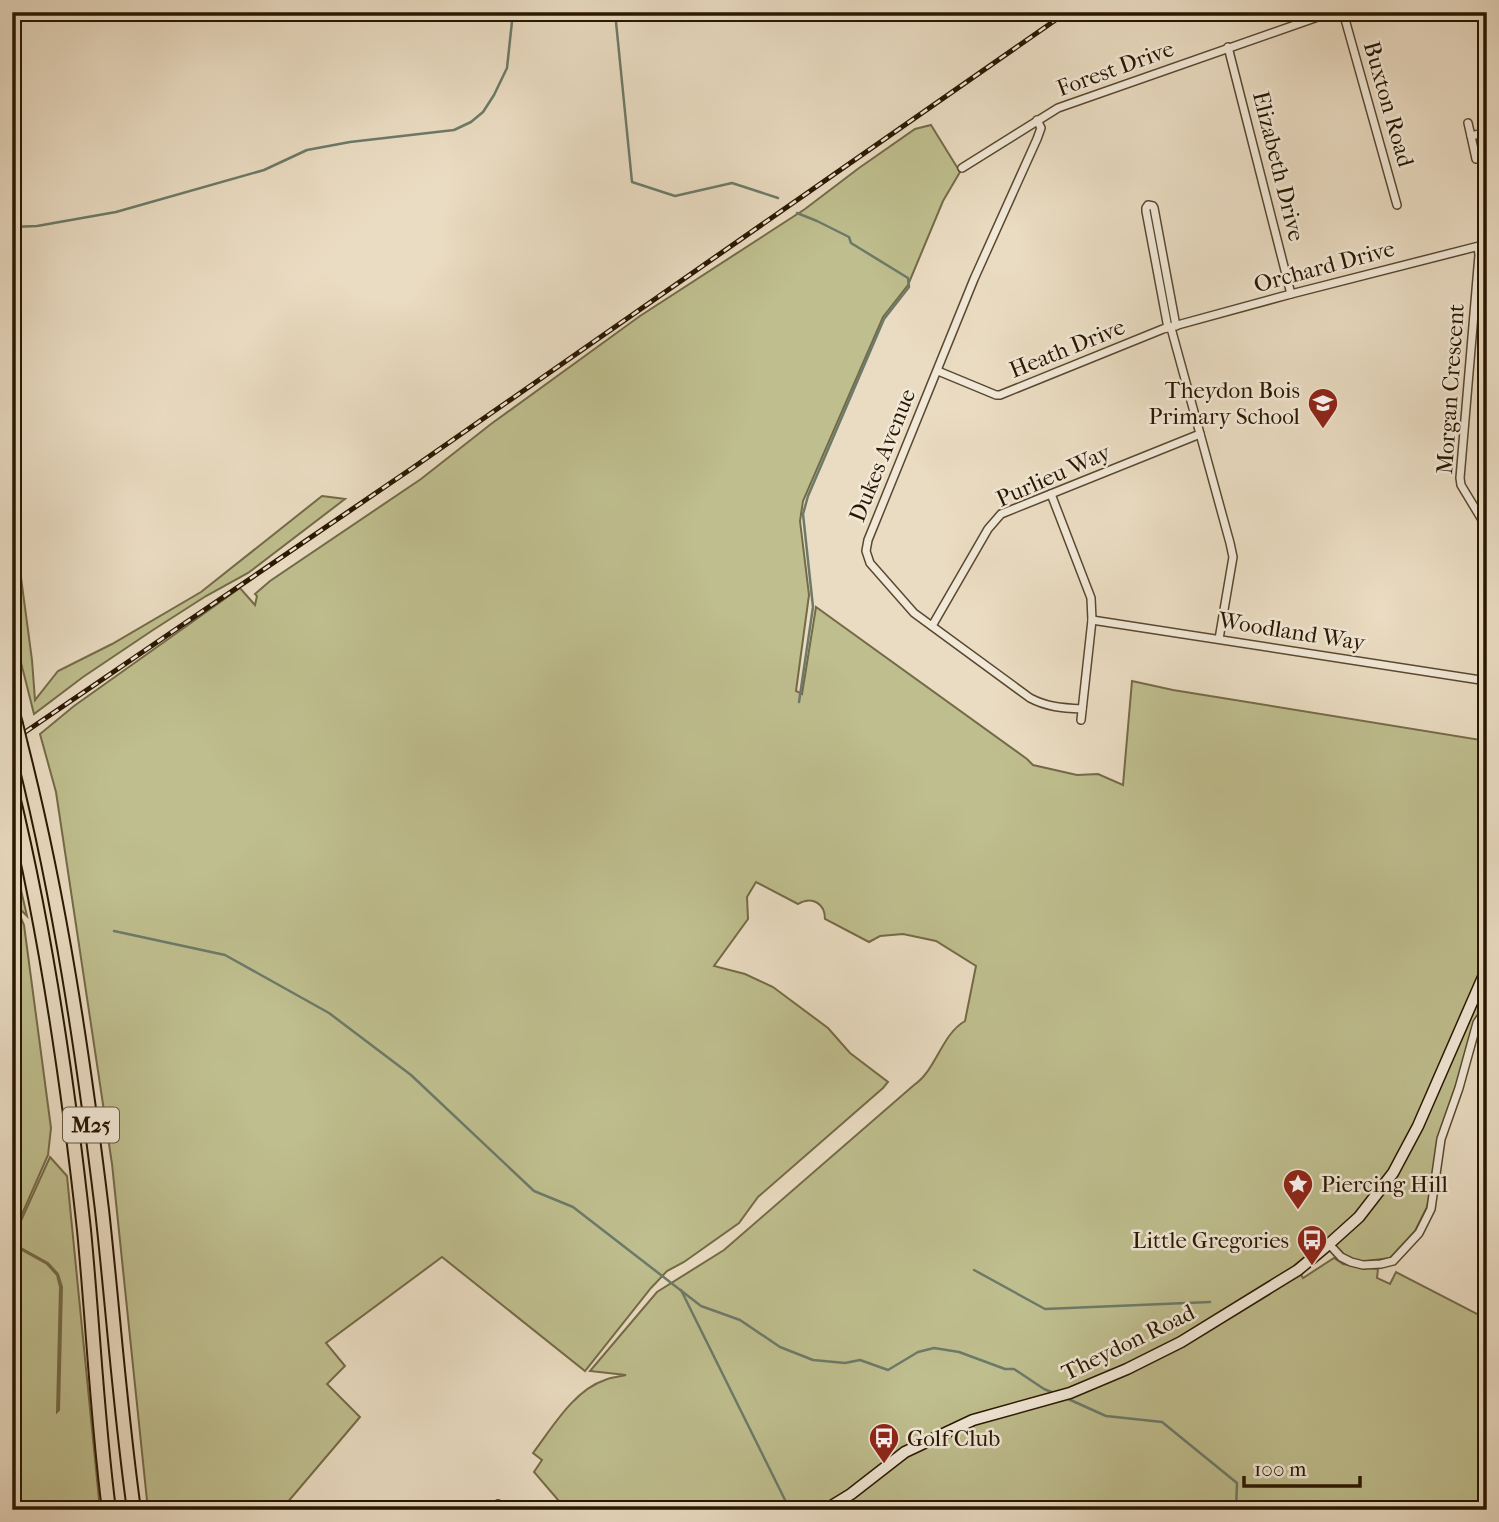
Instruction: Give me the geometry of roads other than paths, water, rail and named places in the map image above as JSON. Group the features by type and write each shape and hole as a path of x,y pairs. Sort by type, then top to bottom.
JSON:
{"highway":[{"name":"M25","path":"12,710 56,901 80,1041 102,1208 134,1510"},
{"name":"M25","path":"12,792 46,955 68,1096 84,1232 109,1510"}],"street":[{"name":"Forest Drive","path":"962,168 1058,108 1332,12"},
{"name":"Buxton Road","path":"1343,12 1397,205"},
{"name":"Elizabeth Drive","path":"1228,47 1291,294"},
{"name":"Dukes Avenue","path":"1037,120 1041,130 974,279 868,540 866,551 870,562 914,613 1030,698 1056,708 1082,709"},
{"path":"1468,123 1476,159"},
{"path":"1471,135 1487,132"},
{"path":"1172,327 1155,212 1153,205 1148,205 1146,211 1172,327 1233,557 1219,639"},
{"name":"Orchard Drive","path":"1172,327 1487,244"},
{"name":"Morgan Crescent","path":"1478,247 1460,478 1461,485 1487,528"},
{"name":"Heath Drive","path":"938,371 1000,395 1172,327"},
{"name":"Purlieu Way","path":"932,626 988,529 1001,514 1200,434"},
{"path":"1051,494 1091,598 1092,620 1081,720"},
{"name":"Woodland Way","path":"1092,620 1487,681"},
{"name":"Theydon Road","path":"825,1510 905,1452 973,1420 1070,1393 1127,1369 1181,1342 1298,1270 1359,1216 1394,1173 1487,968"},
{"path":"1329,1244 1341,1257 1351,1262 1363,1265 1381,1264 1393,1261 1419,1233 1431,1209 1441,1139 1477,1023 1487,1008"}],"waterway":[{"path":"12,227 37,226 116,212 264,170 307,150 350,142 454,130 471,122 483,112 494,95 507,68 513,12"},
{"path":"615,12 632,182 675,196 732,183 778,198"},
{"path":"797,213 849,237 851,243 908,278 909,287 884,319 808,496 803,514 813,607 799,702"},
{"path":"114,931 225,955 329,1013 411,1075 534,1191 573,1207 701,1306 740,1320 780,1347 813,1360 845,1363 860,1360 888,1370 918,1352 934,1348 959,1352 1005,1369 1014,1369 1054,1393"},
{"path":"974,1270 1045,1309 1210,1302"},
{"path":"681,1290 790,1510"},
{"path":"1066,1398 1106,1416 1162,1422 1237,1483 1236,1510"}],"railway":[{"path":"12,741 411,469 1067,12"}],"place":[{"name":"Theydon Bois Primary School","path":"1323,430"},
{"name":"Piercing Hill","path":"1298,1211"},
{"name":"Little Gregories","path":"1312,1267"},
{"name":"Golf Club","path":"884,1465"}]}
